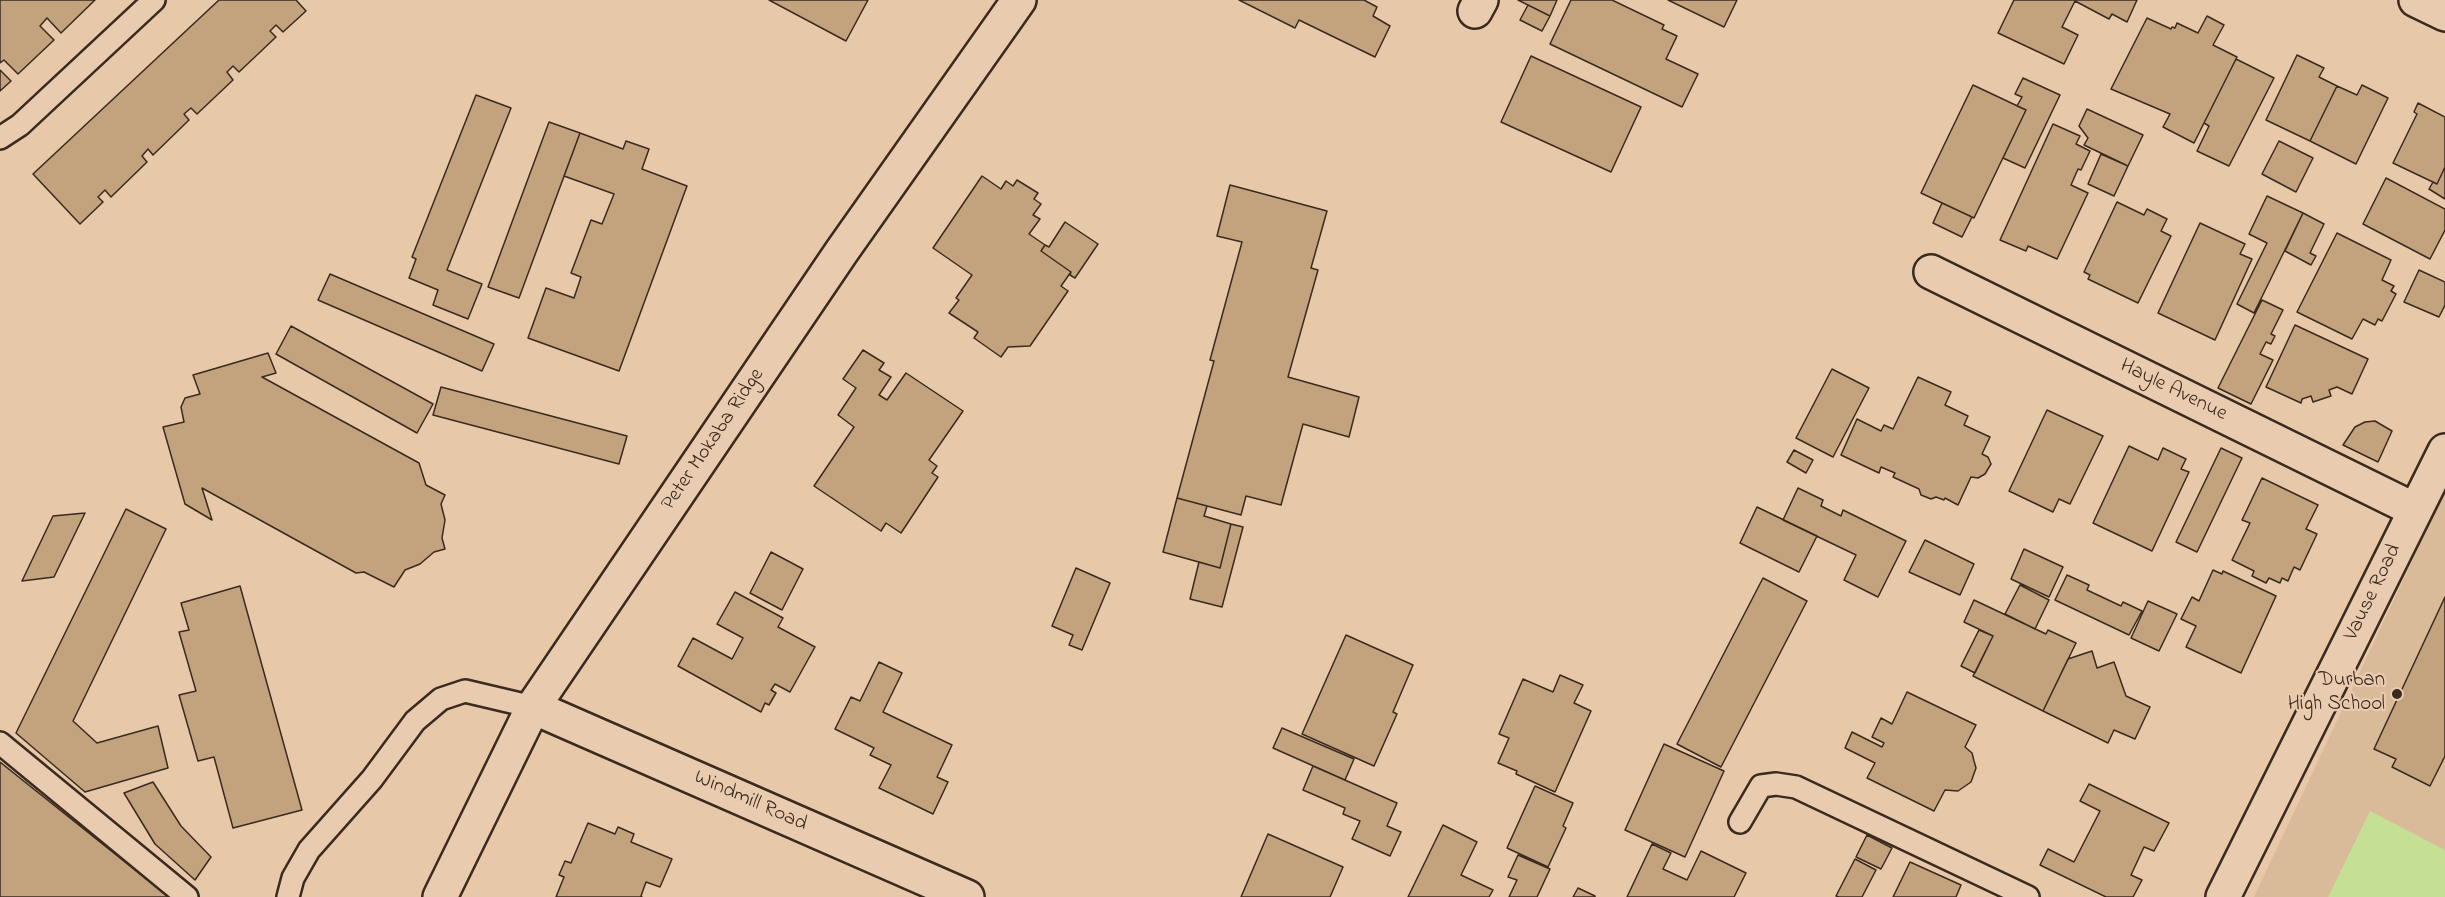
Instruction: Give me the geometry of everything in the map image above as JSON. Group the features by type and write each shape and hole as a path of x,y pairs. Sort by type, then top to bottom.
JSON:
{"street":[{"name":"Peter Mokaba Ridge","path":"440,897 533,707 842,251 1019,0"},
{"path":"2416,0 2445,14"},
{"name":"Hayle Avenue","path":"1931,272 2415,510"},
{"name":"Vause Road","path":"2223,897 2445,451"},
{"name":"Windmill Road","path":"533,707 967,897"}],"lane":[{"path":"0,138 20,125 154,0"},
{"path":"288,897 293,878 309,849 372,779 416,721 441,699 465,692 533,707"},
{"path":"0,743 187,897"},
{"path":"1740,822 1761,786 1776,784 1796,787 2028,897"}],"shaded area":[{"name":"Durban High School","path":"2445,491 2445,897 2254,897"}],"green space":[{"path":"2370,811 2445,850 2445,897 2328,897"}],"building":[{"path":"0,0 95,0 61,33 47,18 40,26 54,40 18,74 4,60 0,63"},
{"path":"219,0 296,0 306,11 283,32 276,25 270,31 276,37 239,72 233,66 227,72 233,80 197,114 191,108 184,114 189,120 153,155 148,149 142,156 147,162 111,197 105,190 98,197 103,202 80,224 33,174"},
{"path":"769,0 868,0 846,41"},
{"path":"1239,0 1364,0 1377,7 1373,16 1390,26 1375,57 1299,20 1295,28"},
{"path":"1518,0 1557,0 1550,16"},
{"path":"1571,0 1612,0 1664,25 1662,29 1677,36 1666,59 1698,74 1682,107 1550,44"},
{"path":"1668,0 1737,0 1724,27"},
{"path":"2014,0 2137,0 2127,22 2112,14 2109,19 2075,1 2062,27 2078,35 2064,64 1998,33"},
{"path":"1528,5 1550,16 1542,31 1520,20"},
{"path":"2207,16 2224,25 2213,45 2237,57 2194,143 2163,127 2170,114 2111,89 2147,18 2171,29 2175,28 2177,23 2198,33"},
{"path":"2297,55 2324,68 2319,77 2337,86 2310,141 2266,120"},
{"path":"1531,56 1641,107 1611,172 1501,122"},
{"path":"2236,59 2274,78 2229,166 2197,151 2209,126 2204,123"},
{"path":"0,70 11,81 0,91"},
{"path":"2023,78 2060,95 2025,168 2003,158 2026,110 2017,106 2022,97 2015,94"},
{"path":"1973,85 2026,110 1974,218 1921,193"},
{"path":"2362,85 2388,98 2356,164 2310,141 2337,86 2357,95"},
{"path":"476,95 511,108 447,270 482,284 468,319 433,305 438,290 409,278 416,259 412,257"},
{"path":"2418,103 2445,117 2445,167 2437,184 2393,163 2417,114 2414,112"},
{"path":"2087,109 2143,135 2128,166 2084,145 2088,138 2079,126"},
{"path":"549,122 580,133 519,298 488,287"},
{"path":"2053,124 2080,136 2076,144 2090,151 2071,185 2088,193 2057,259 2028,246 2026,251 2000,240"},
{"path":"580,133 623,149 626,141 649,149 642,169 687,186 619,371 528,338 546,288 574,298 581,277 571,273 591,220 602,224 614,194 564,176"},
{"path":"2279,141 2313,158 2296,192 2262,174"},
{"path":"2101,154 2128,166 2114,196 2088,184"},
{"path":"2445,167 2445,199 2429,189 2433,182 2437,184"},
{"path":"982,176 1001,189 1006,181 1013,186 1017,180 1038,193 1034,199 1041,204 1033,215 1040,219 1029,234 1045,245 1041,251 1071,272 1061,286 1068,291 1030,346 1008,347 1001,357 974,338 978,332 949,313 959,300 956,298 972,275 933,248"},
{"path":"2386,178 2445,209 2445,230 2430,259 2363,224"},
{"path":"1230,185 1327,211 1311,268 1318,270 1288,377 1359,397 1349,437 1303,424 1281,505 1246,496 1241,515 1177,498 1214,361 1210,360 1242,242 1217,236"},
{"path":"2267,196 2303,213 2254,313 2237,304 2267,243 2249,234"},
{"path":"2117,202 2144,215 2147,209 2167,219 2161,231 2171,236 2138,303 2088,279 2090,275 2084,272"},
{"path":"1942,203 1972,217 1962,237 1933,223"},
{"path":"2303,213 2324,224 2310,253 2316,256 2311,265 2285,251"},
{"path":"1065,222 1098,244 1075,278 1070,275 1071,272 1041,251 1045,245 1049,247"},
{"path":"2200,223 2245,244 2240,254 2252,259 2215,340 2158,313"},
{"path":"2337,233 2391,260 2382,280 2394,286 2391,291 2396,294 2382,321 2378,319 2375,325 2363,319 2352,339 2297,312"},
{"path":"2419,270 2445,282 2445,305 2439,317 2404,302"},
{"path":"330,274 494,344 482,371 318,300"},
{"path":"2262,300 2283,310 2271,334 2275,336 2271,344 2266,342 2260,354 2273,360 2251,404 2218,388"},
{"path":"2295,325 2368,359 2352,394 2337,387 2329,390 2331,396 2313,402 2311,396 2302,399 2301,403 2266,387"},
{"path":"291,326 433,404 417,433 276,354"},
{"path":"863,350 884,363 879,370 891,377 879,395 887,400 906,373 963,411 929,460 937,466 932,473 938,477 901,533 886,523 881,531 814,486 854,427 838,415 856,388 843,379"},
{"path":"268,353 276,373 262,377 419,463 426,485 445,495 441,504 445,520 442,538 445,549 434,552 420,564 405,570 394,587 364,572 356,573 202,488 212,520 185,504 163,427 184,422 181,407 185,398 200,394 193,375"},
{"path":"1832,369 1869,388 1833,457 1796,438"},
{"path":"1918,377 1951,392 1945,405 1968,416 1964,425 1990,437 1982,454 1988,457 1991,464 1985,474 1978,478 1971,477 1958,505 1945,498 1944,500 1936,497 1931,499 1921,495 1919,489 1893,477 1895,473 1881,467 1879,473 1841,455 1857,419 1881,431 1884,425 1893,429"},
{"path":"441,387 627,436 619,464 433,415"},
{"path":"2047,410 2103,436 2070,504 2059,499 2053,512 2009,491"},
{"path":"2375,421 2392,431 2378,462 2343,445 2355,427 2365,422"},
{"path":"2129,446 2158,460 2163,448 2186,459 2181,469 2189,472 2152,551 2093,523"},
{"path":"2221,448 2242,458 2197,552 2176,542"},
{"path":"1794,450 1813,460 1806,473 1787,462"},
{"path":"2262,478 2318,505 2306,529 2317,534 2300,570 2294,567 2288,581 2282,578 2280,583 2269,578 2266,583 2252,576 2254,571 2232,560 2250,523 2242,520"},
{"path":"1798,488 1823,500 1821,506 1841,516 1843,510 1906,541 1878,597 1844,580 1856,555 1783,520"},
{"path":"1177,498 1207,506 1204,516 1231,524 1220,568 1163,552"},
{"path":"1757,507 1817,536 1799,572 1740,543"},
{"path":"126,509 166,529 73,721 97,743 158,726 168,768 85,792 16,733"},
{"path":"85,513 54,577 22,581 53,516"},
{"path":"1231,524 1243,527 1222,607 1190,599 1199,562 1220,568"},
{"path":"1925,540 1974,564 1960,595 1909,572"},
{"path":"2024,549 2063,567 2049,597 2011,579"},
{"path":"771,552 803,569 782,610 750,593"},
{"path":"1076,568 1110,583 1082,650 1069,645 1073,635 1052,626"},
{"path":"2213,570 2222,574 2223,571 2276,596 2241,673 2186,647 2196,626 2181,619 2192,597 2199,601"},
{"path":"2067,575 2089,585 2087,590 2121,606 2123,602 2142,611 2129,635 2055,600"},
{"path":"1763,578 1807,601 1721,767 1677,744"},
{"path":"2020,585 2049,600 2035,629 2005,614"},
{"path":"240,586 302,810 233,828 214,757 198,761 179,695 196,691 179,632 189,630 181,603"},
{"path":"735,592 783,618 778,627 815,647 790,692 775,684 771,690 776,693 769,705 765,703 761,712 678,666 693,638 732,659 743,638 717,624"},
{"path":"2445,597 2445,756 2430,786 2392,767 2396,759 2374,749"},
{"path":"1974,600 2046,634 2048,630 2076,643 2043,711 1973,676 1993,636 1964,622"},
{"path":"2148,601 2177,614 2159,651 2131,638"},
{"path":"1979,630 1993,636 1975,673 1961,666"},
{"path":"1346,635 1413,665 1393,712 1397,714 1374,766 1302,734"},
{"path":"2092,651 2097,668 2114,662 2126,696 2150,707 2135,739 2114,730 2108,743 2043,711 2068,659"},
{"path":"879,662 902,673 883,712 952,745 937,777 948,782 933,814 879,788 891,765 870,755 874,748 835,729 851,697 860,701"},
{"path":"1560,675 1583,685 1574,703 1591,711 1555,792 1498,763 1509,738 1499,734 1523,679 1553,692"},
{"path":"1907,692 1976,725 1965,747 1972,753 1976,768 1971,782 1958,791 1945,790 1934,811 1867,778 1875,763 1845,748 1852,732 1882,747 1884,743 1872,737 1881,718 1892,724"},
{"path":"1282,728 1354,759 1345,780 1273,748"},
{"path":"1664,744 1724,771 1685,857 1625,830"},
{"path":"0,762 169,897 0,897"},
{"path":"1313,766 1397,803 1387,826 1401,832 1390,856 1352,839 1360,821 1343,814 1345,808 1303,790"},
{"path":"153,782 181,826 211,857 195,880 155,844 124,793"},
{"path":"2089,784 2169,823 2154,851 2144,847 2131,875 2142,880 2133,897 2106,897 2040,865 2048,849 2074,862 2100,811 2080,801"},
{"path":"1535,786 1573,803 1563,826 1566,828 1548,867 1507,848"},
{"path":"588,823 615,834 618,827 634,834 631,842 672,859 660,887 646,882 642,897 556,897 564,877 559,875 565,861 571,863"},
{"path":"1443,825 1477,842 1461,875 1493,890 1489,897 1408,897"},
{"path":"1268,834 1343,867 1330,897 1241,897"},
{"path":"1867,835 1892,848 1881,869 1856,857"},
{"path":"1652,844 1671,853 1663,869 1687,880 1701,851 1746,873 1734,897 1627,897"},
{"path":"1518,855 1550,869 1537,897 1509,897 1517,880 1508,877"},
{"path":"1855,859 1876,870 1862,897 1836,896"},
{"path":"1910,862 1961,885 1956,897 1893,897"},
{"path":"1578,888 1595,896 1595,897 1573,897"}],"place":[{"name":"Durban High School","path":"2397,694"}]}
